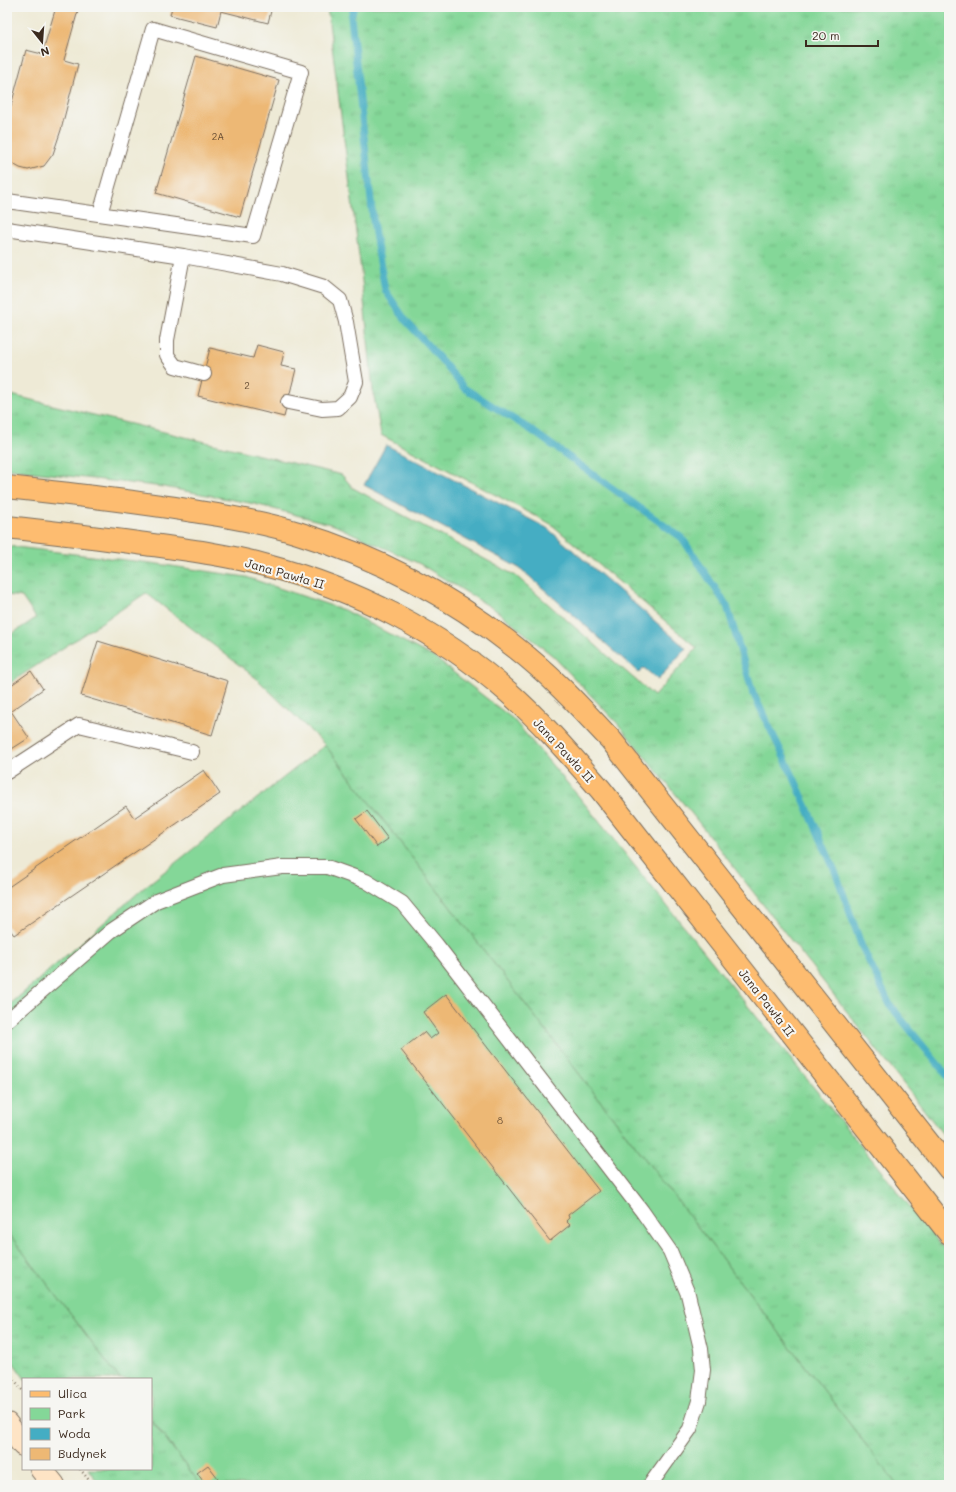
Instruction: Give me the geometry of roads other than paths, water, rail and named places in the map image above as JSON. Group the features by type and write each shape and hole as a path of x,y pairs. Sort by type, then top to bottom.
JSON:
{"main road":[{"path":"7,487 180,508 236,518 296,532 376,562 423,585 465,610 516,647 535,663 569,695 610,740 949,1169"},
{"name":"Jana Pawła II","path":"7,527 185,549 267,566 313,580 354,595 420,629 468,660 508,692 542,725 601,790 949,1233"}],"street":[{"path":"7,1424 22,1444"},
{"path":"42,1470 54,1485"}],"lane":[{"path":"7,201 253,236 301,72 153,29 100,214"},
{"path":"7,230 183,256 282,274 324,287 340,300 346,322 356,382 350,397 338,408 322,409 288,402"},
{"path":"183,256 167,340 167,355 175,366 204,374"},
{"path":"7,772 79,725 192,752"},
{"path":"7,1021 111,932 156,901 223,875 282,867 327,867 366,881 402,903 436,944 642,1211 670,1251 673,1258 688,1294 701,1348 703,1370 699,1401 690,1429 650,1485"}],"water":[{"path":"386,445 547,528 686,648 658,680 644,668 639,673 521,569 364,485"}],"waterway":[{"path":"354,7 351,17 374,228 385,290 406,321 464,388 531,430 682,538 727,606 753,693 795,780 837,876 862,947 890,1005 949,1078"}]}
